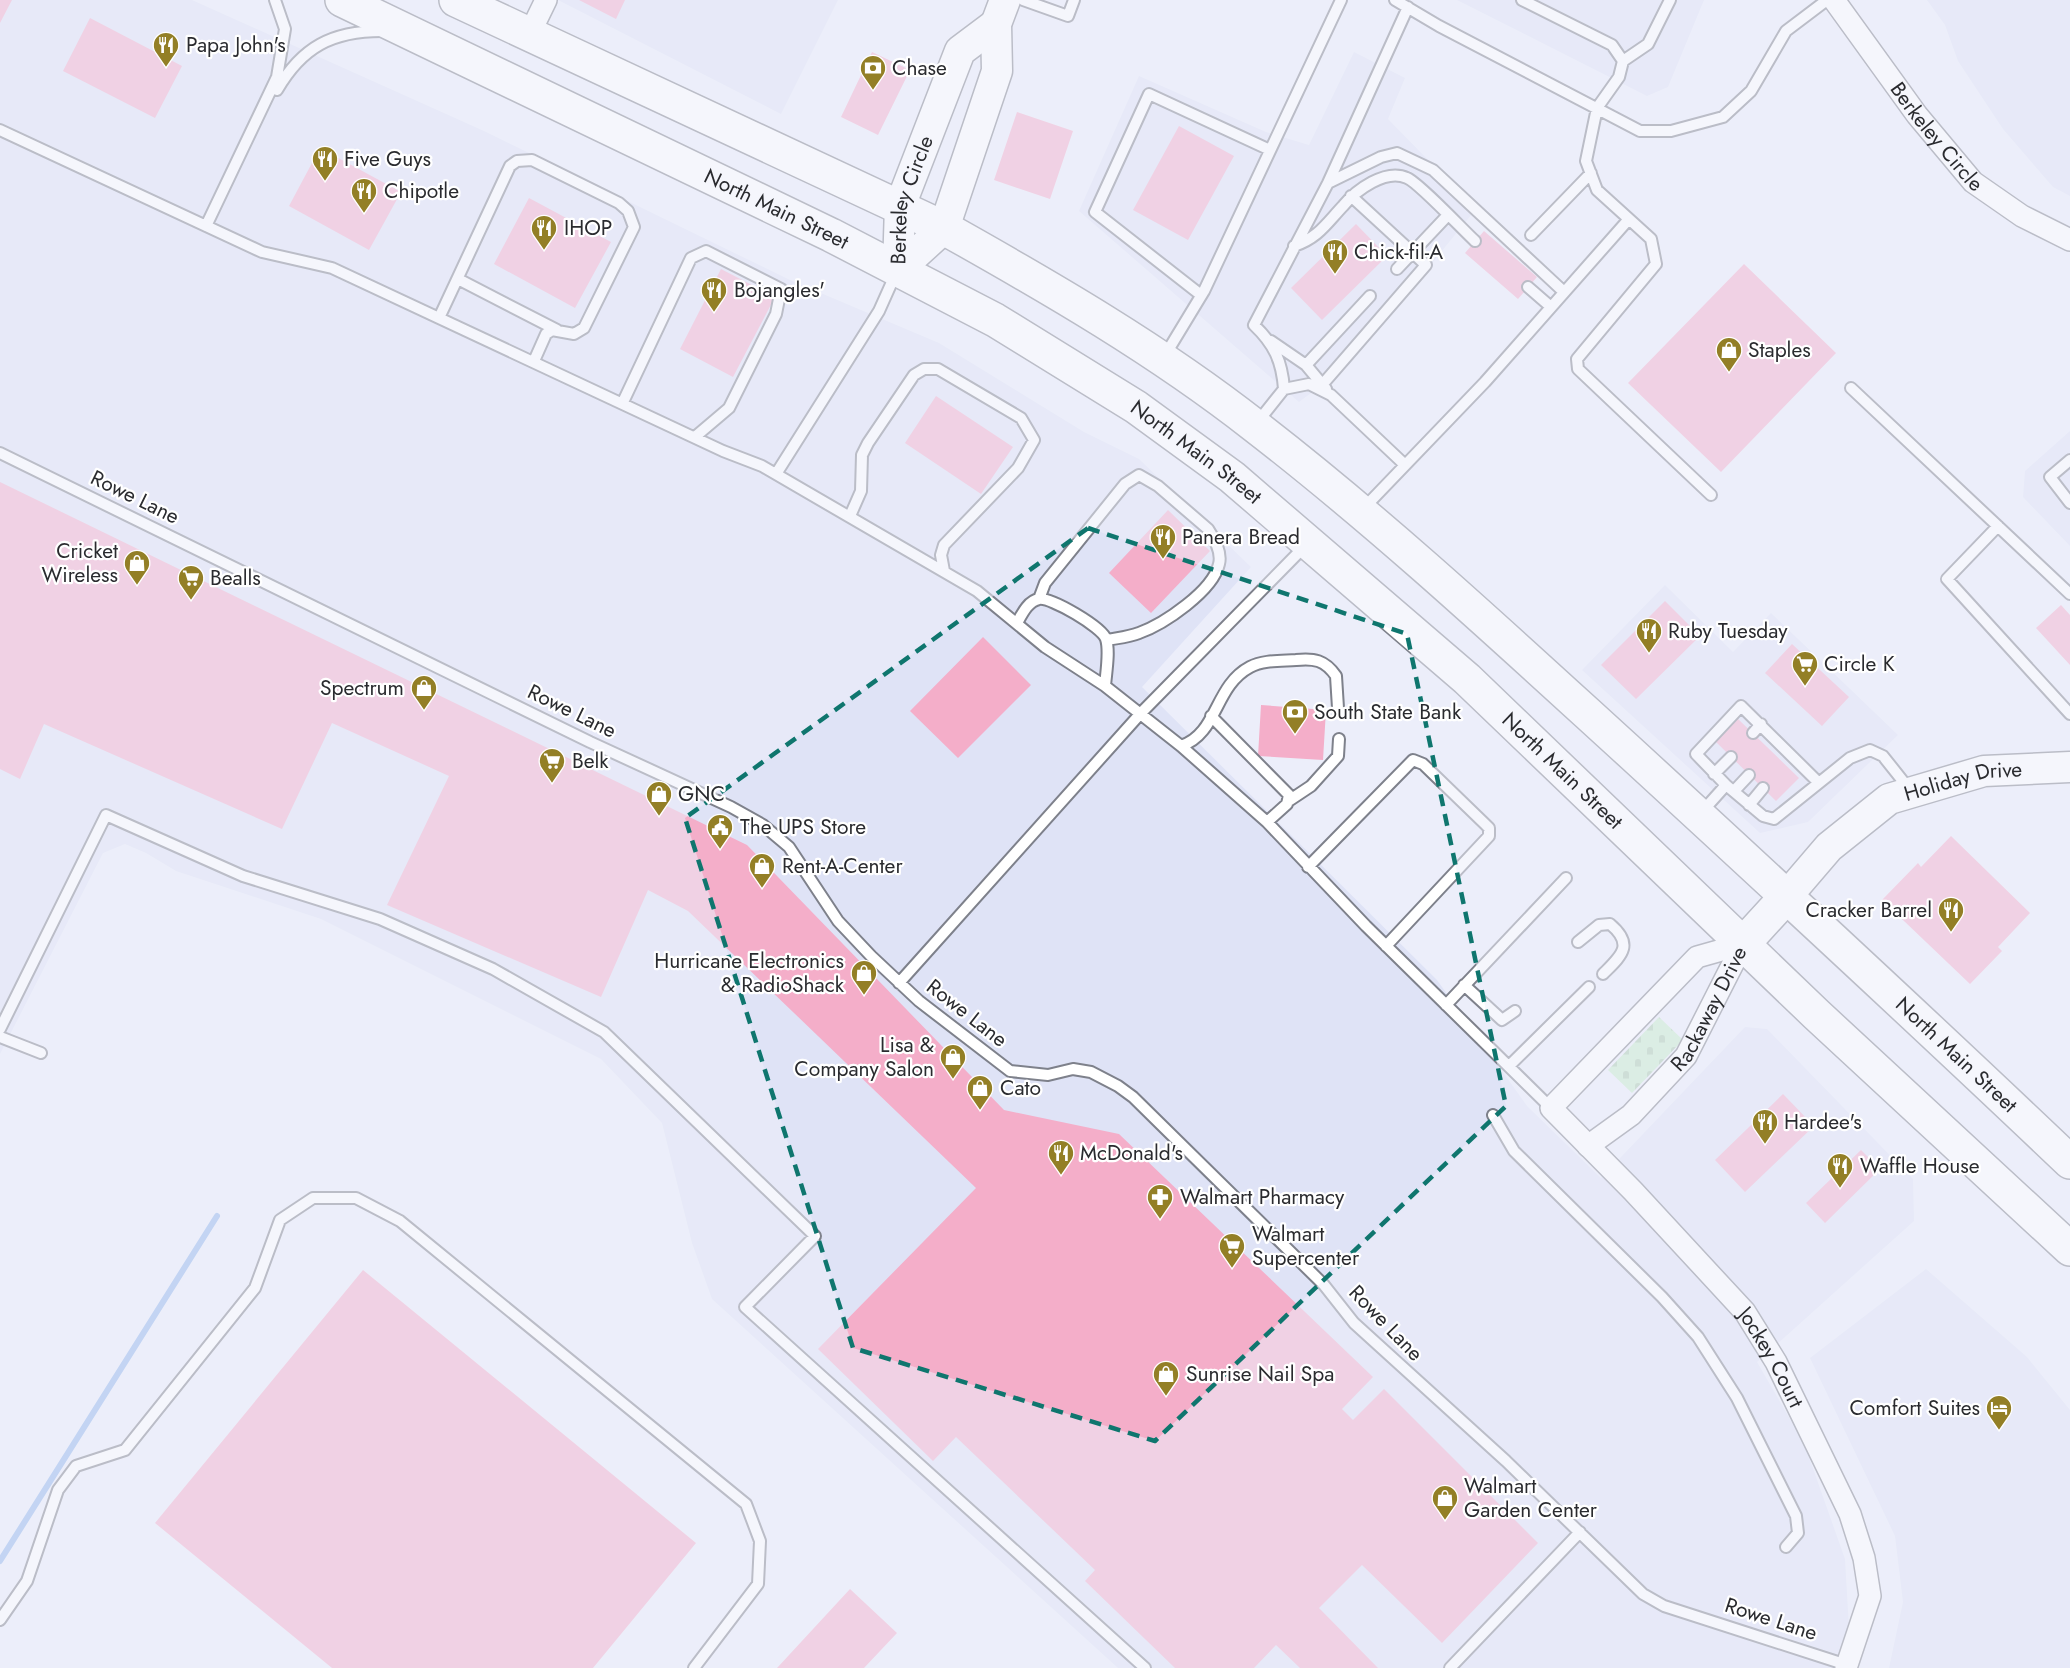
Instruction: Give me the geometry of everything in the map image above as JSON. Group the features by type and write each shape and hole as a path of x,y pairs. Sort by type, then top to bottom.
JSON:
{"main road":[{"name":"North Main Street","path":"342,0 898,270 995,320 1136,407 1232,477 1467,679 1743,944 2070,1249"},
{"name":"North Main Street","path":"456,0 944,228 1018,269 1163,359 1255,425 1521,653 1787,896 2070,1162"},
{"path":"1743,944 1787,896"}],"street":[{"path":"529,35 546,0"},
{"name":"Berkeley Circle","path":"1834,0 1917,115 1973,182 2022,216 2070,240"},
{"name":"Berkeley Circle","path":"898,270 900,206 960,51 1000,12"},
{"name":"Berkeley Circle","path":"898,270 944,228 997,71 1000,12"},
{"name":"Holiday Drive","path":"1787,896 1829,848 1889,799 1910,790 1984,771 2070,767"},
{"name":"Rackaway Drive","path":"1551,1108 1697,957 1743,944"},
{"name":"Rackaway Drive","path":"1587,1146 1631,1115 1686,1056 1743,944"},
{"name":"Jockey Court","path":"1551,1108 1633,1191 1745,1312 1785,1381 1850,1514 1864,1558 1870,1596 1846,1666"}],"lane":[{"path":"206,226 277,77 285,29 275,0"},
{"path":"1023,0 1068,16 1074,0"},
{"path":"1163,359 1201,295 1341,0"},
{"path":"1395,0 1640,131 1671,131 1723,117 1751,91 1786,31 1827,0"},
{"path":"1522,0 1612,45 1623,61"},
{"path":"1670,0 1648,44 1623,61 1618,76 1597,108 1586,161 1597,190 1651,239 1656,264 1577,359 1578,369 1711,495"},
{"path":"1404,464 1331,395 1306,365 1270,341 1254,325 1328,183 1408,8"},
{"path":"249,137 283,80 310,49 339,35 361,31 407,31"},
{"path":"1201,295 1095,212 1149,94 1270,150"},
{"path":"0,130 262,252 332,268 696,436 776,474 977,591 1045,646 1141,713 1267,822 1386,946 1551,1108"},
{"path":"1328,183 1381,156 1396,153 1433,170 1564,292"},
{"path":"439,318 510,166 517,161 532,160 609,198 628,211 634,227 584,328 574,334 557,330 458,279"},
{"path":"1531,236 1591,173"},
{"path":"1294,246 1313,240 1351,196 1362,188 1392,175 1408,178 1475,241"},
{"path":"1322,385 1426,265 1351,196"},
{"path":"1396,269 1447,216"},
{"path":"1359,512 1485,382 1629,219"},
{"path":"623,402 691,258 706,251 781,289 776,314 729,408 696,436"},
{"path":"776,474 879,311 898,270"},
{"path":"1528,287 1551,307"},
{"path":"1306,365 1370,296"},
{"path":"534,361 546,334 557,330"},
{"path":"1270,341 1282,366 1284,389"},
{"path":"849,516 861,491 862,455 868,444 914,375 924,369 938,369 1021,418 1034,440 1018,468 944,545 941,555 944,571"},
{"path":"1255,425 1284,389 1309,384 1331,395"},
{"path":"1851,388 2070,594"},
{"name":"Rowe Lane","path":"0,453 590,742 731,807 763,825 789,848 838,921 899,983 929,1010 1010,1071 1048,1075 1073,1069 1091,1072 1118,1086 1132,1097 1324,1285 1354,1323 1580,1532 1643,1594 1664,1606 1846,1666"},
{"path":"2070,460 2050,477 2070,503"},
{"path":"1017,623 1026,608 1039,599 1045,583 1125,484 1139,475 1158,486 1208,529 1216,546 1220,563 1207,584 1186,606 1168,619 1139,634 1107,640"},
{"path":"1998,526 1947,579 2070,714"},
{"path":"899,983 1141,713 1309,543"},
{"path":"1039,599 1049,600 1097,627 1107,640 1105,686"},
{"path":"1181,746 1198,739 1222,694 1250,667 1262,663 1311,658 1322,662 1336,676 1338,708"},
{"path":"1817,781 1789,761 1775,746 1761,724 1741,706 1696,754 1714,774 1749,805 1763,816 1774,819 1817,781 1850,758 1870,750 1883,756 1910,790"},
{"path":"1211,716 1286,790 1290,800"},
{"path":"1753,733 1761,724"},
{"path":"1267,822 1290,800 1311,786 1338,756 1339,739"},
{"path":"1714,774 1731,757"},
{"path":"1308,867 1413,760 1423,764 1485,824 1490,832 1489,836 1386,946"},
{"path":"1698,816 1749,775"},
{"path":"1749,805 1763,788"},
{"path":"0,1029 106,815 243,876 380,920 493,969 604,1032 815,1236 745,1307 1145,1668"},
{"path":"1446,1005 1566,878"},
{"path":"1578,942 1599,925 1610,924 1620,932 1624,942 1622,955 1603,974"},
{"path":"1464,985 1502,1020 1515,1011"},
{"path":"1509,1066 1589,987"},
{"path":"0,1037 42,1053"},
{"path":"1493,1115 1514,1151 1662,1297 1698,1337 1737,1398 1796,1516 1798,1533 1786,1547"},
{"path":"0,1620 27,1581 58,1490 76,1466 125,1450 255,1288 280,1220 313,1198 356,1198 399,1221 746,1504 760,1540 758,1584 694,1668"},
{"path":"1450,1668 1580,1532"}],"highlighted area":[{"path":"1088,528 1407,634 1506,1106 1155,1441 853,1348 685,818"}],"shaded area":[{"path":"0,0 192,0 484,131 790,280 939,343 1084,432 1139,459 1251,567 1142,687 1437,980 1527,1106 1601,1178 1745,1027 1767,1029 1913,1179 1914,1221 1757,1362 1804,1443 1845,1559 1849,1628 1837,1668 1118,1668 712,1299 692,1243 662,1123 601,1059 321,919 176,871 146,853 125,844 103,853 0,1054"},
{"path":"558,0 838,0 781,114"},
{"path":"1457,0 1704,0 1668,87 1647,96"},
{"path":"1927,0 2070,0 2070,196 2053,187 2003,129 1958,61 1945,25"},
{"path":"1354,52 1405,78 1388,119 1476,209 1350,364 1299,402 1079,211 1139,76 1266,132 1309,145"},
{"path":"2070,431 2070,546 2023,497 2025,471"},
{"path":"1665,585 1733,652 1771,613 1898,735 1808,822 1760,833 1582,670"},
{"path":"1926,1269 2027,1357 2070,1410 2070,1668 1889,1668 1903,1602 1895,1536 1810,1358"}],"green space":[{"path":"1659,1017 1683,1040 1632,1093 1608,1070"}],"building":[{"path":"0,0 12,0 0,23"},
{"path":"579,0 625,0 616,19"},
{"path":"90,18 182,66 155,118 63,71"},
{"path":"872,52 910,70 878,135 841,117"},
{"path":"1017,112 1073,131 1050,199 994,180"},
{"path":"1179,126 1234,156 1188,240 1133,210"},
{"path":"320,148 401,192 369,250 289,206"},
{"path":"529,198 611,242 575,308 494,264"},
{"path":"1356,224 1387,256 1322,320 1291,288"},
{"path":"1484,231 1537,277 1518,299 1465,253"},
{"path":"1744,264 1836,353 1721,472 1628,383"},
{"path":"721,269 775,297 733,377 680,349"},
{"path":"936,396 1013,447 981,494 905,443"},
{"path":"0,482 747,845 1004,1110 1119,1134 1373,1377 1342,1409 1353,1420 1384,1389 1538,1543 1442,1643 1362,1565 1319,1608 1378,1668 1300,1668 1276,1645 1254,1668 1175,1668 1085,1581 1095,1570 956,1437 933,1461 818,1349 976,1188 688,911 648,890 601,997 387,905 449,776 332,723 282,829 44,724 20,779 0,769"},
{"path":"1168,510 1210,551 1151,613 1109,573"},
{"path":"1665,601 1700,636 1636,699 1601,665"},
{"path":"2061,605 2070,615 2070,665 2036,628"},
{"path":"983,637 1031,685 958,758 910,711"},
{"path":"1792,644 1849,697 1822,726 1765,673"},
{"path":"1261,705 1326,710 1323,760 1258,756"},
{"path":"1738,719 1799,778 1776,801 1716,742"},
{"path":"1951,836 2030,913 1998,947 2002,951 1970,984 1882,900 1918,863 1921,867"},
{"path":"1783,1094 1814,1126 1745,1192 1715,1160"},
{"path":"1861,1150 1880,1169 1825,1223 1806,1203"},
{"path":"363,1270 696,1543 593,1668 332,1668 155,1523"},
{"path":"850,1589 897,1633 864,1668 777,1668"}],"waterway":[{"path":"0,1561 217,1216"}],"place":[{"name":"Papa John's","path":"166,68"},
{"name":"Chase","path":"873,91"},
{"name":"Five Guys","path":"325,182"},
{"name":"Chipotle","path":"364,214"},
{"name":"IHOP","path":"544,251"},
{"name":"Chick-fil-A","path":"1335,275"},
{"name":"Bojangles'","path":"714,313"},
{"name":"Staples","path":"1729,373"},
{"name":"Panera Bread","path":"1163,560"},
{"name":"Cricket Wireless","path":"137,586"},
{"name":"Bealls","path":"191,601"},
{"name":"Ruby Tuesday","path":"1649,654"},
{"name":"Circle K","path":"1805,687"},
{"name":"Spectrum","path":"424,711"},
{"name":"South State Bank","path":"1295,735"},
{"name":"Belk","path":"552,784"},
{"name":"GNC","path":"659,817"},
{"name":"The UPS Store","path":"720,850"},
{"name":"Rent-A-Center","path":"762,889"},
{"name":"Cracker Barrel","path":"1951,933"},
{"name":"Hurricane Electronics & RadioShack","path":"864,996"},
{"name":"Lisa & Company Salon","path":"953,1080"},
{"name":"Cato","path":"980,1111"},
{"name":"Hardee's","path":"1765,1145"},
{"name":"McDonald's","path":"1061,1176"},
{"name":"Waffle House","path":"1840,1189"},
{"name":"Walmart Pharmacy","path":"1160,1220"},
{"name":"Walmart Supercenter","path":"1232,1269"},
{"name":"Sunrise Nail Spa","path":"1166,1397"},
{"name":"Comfort Suites","path":"1999,1431"},
{"name":"Walmart Garden Center","path":"1445,1521"}]}
